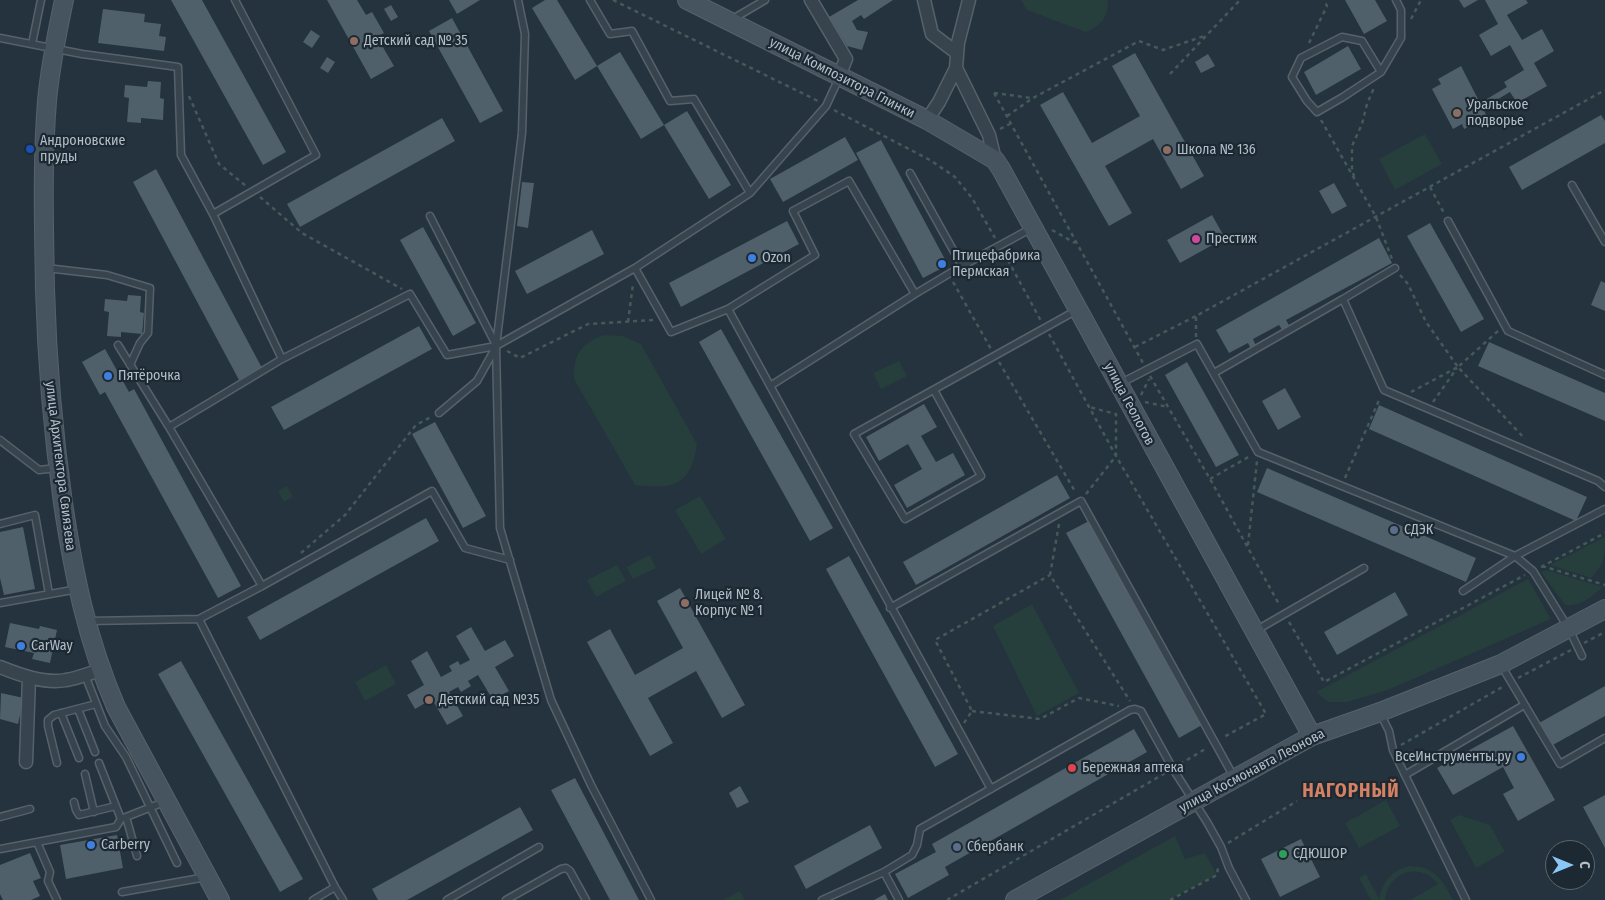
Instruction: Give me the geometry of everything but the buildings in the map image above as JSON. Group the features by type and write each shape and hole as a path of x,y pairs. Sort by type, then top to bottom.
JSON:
{"main road":[{"name":"улица Архитектора Свиязева","path":"64,0 54,49 47,100 44,159 45,268 49,387 58,468 78,589 93,672 116,708 158,805 207,876 220,900"},
{"name":"улица Композитора Глинки","path":"687,0 927,120 995,160"},
{"name":"улица Геологов","path":"995,160 1041,228 1078,310 1312,736"},
{"name":"улица Космонавта Леонова","path":"1015,900 1312,736 1380,712 1501,664 1605,609"}],"street":[{"path":"811,0 846,59 839,76"},
{"path":"924,0 932,34 957,53"},
{"path":"927,120 939,102 956,68 957,53 969,0"},
{"name":"улица Геологов","path":"956,68 989,135 995,160"},
{"path":"0,667 42,680 65,681 93,672"},
{"path":"26,762 29,677"}],"lane":[{"path":"32,44 41,0"},
{"path":"213,214 316,155 235,0"},
{"path":"518,0 525,34 522,133 496,346 500,528 551,700 591,785 651,900"},
{"path":"590,0 610,34 632,31 670,101 694,99 750,193"},
{"path":"729,21 765,0"},
{"path":"1381,72 1362,41 1342,37 1301,58 1292,77 1307,101 1317,112 1381,72 1401,38 1401,10 1396,0"},
{"path":"0,38 54,49 178,67 181,155 213,214 282,359"},
{"path":"169,427 282,359 410,294 447,355 496,346 635,268 750,193 826,106 839,76"},
{"path":"910,173 962,266"},
{"path":"635,268 671,332 728,309 815,255 793,211 849,180 915,294"},
{"path":"1572,185 1605,242"},
{"path":"430,216 496,346"},
{"path":"1448,221 1508,331 1605,375"},
{"path":"770,386 962,266 1000,246 1041,228"},
{"path":"45,268 107,275 150,288 148,333 140,343 130,365"},
{"path":"1214,374 1395,268"},
{"path":"1343,299 1384,390 1598,481 1605,487"},
{"path":"728,309 890,608 991,789"},
{"path":"934,390 981,476 905,519 854,434 1078,310"},
{"path":"1119,384 1197,344 1258,452 1515,556 1533,571 1569,629 1582,656"},
{"path":"118,345 169,427 262,586"},
{"path":"439,413 477,381 496,346"},
{"path":"0,440 39,470 58,468"},
{"path":"85,621 200,619 432,491 465,548 510,560"},
{"path":"890,608 1081,501 1235,779"},
{"path":"1463,591 1515,556 1605,509"},
{"path":"0,524 35,515 49,594"},
{"path":"1254,632 1364,568"},
{"path":"0,603 78,589"},
{"path":"200,619 343,900"},
{"path":"1501,664 1560,764 1605,738"},
{"path":"93,672 96,704 104,726 158,805 177,863"},
{"path":"57,764 48,720 50,717 61,713 96,704"},
{"path":"1405,775 1524,705"},
{"path":"78,709 95,752"},
{"path":"822,900 831,898 884,872 912,854 917,845 920,829 1130,710 1135,709 1141,711 1173,769 1207,822 1246,900"},
{"path":"1380,712 1389,731 1393,750 1466,900"},
{"path":"61,713 79,758"},
{"path":"99,764 116,806 124,818 137,856"},
{"path":"85,774 94,812"},
{"path":"74,802 79,815 116,806"},
{"path":"0,849 116,827 124,818 158,805"},
{"path":"0,817 30,809"},
{"path":"37,842 50,872 48,880 56,900"},
{"path":"447,900 539,847"},
{"path":"506,900 566,868 570,870 586,900"},
{"path":"884,872 899,900"},
{"path":"122,892 207,876"},
{"path":"313,900 335,887"}],"path":[{"path":"613,0 826,106 930,160 955,177 972,198 1000,246 1116,456 1266,714 1215,742 1173,769 948,900"},
{"path":"1170,74 1240,0"},
{"path":"1301,58 1327,6 1324,0"},
{"path":"1007,116 1033,98 1139,41 1163,50 1207,35"},
{"path":"178,71 219,164 254,191 302,233 410,294"},
{"path":"1355,181 1352,167 1352,146 1381,72"},
{"path":"1135,348 1605,90"},
{"path":"1033,98 994,93 1146,370 1210,479 1324,682 1605,533"},
{"path":"1317,112 1376,217 1395,268 1408,284 1426,322 1458,367 1542,457"},
{"path":"996,131 1011,124"},
{"path":"1430,186 1448,221"},
{"path":"1041,228 1076,244"},
{"path":"628,322 635,268"},
{"path":"949,275 1081,501 1116,456 1116,414 1089,407"},
{"path":"1196,316 1197,344"},
{"path":"496,346 520,358 588,324 664,320"},
{"path":"1429,409 1458,367 1504,325"},
{"path":"1402,397 1458,367"},
{"path":"1150,376 1138,400 1168,407"},
{"path":"1341,486 1384,390"},
{"path":"300,554 345,515 416,425 439,413"},
{"path":"1210,479 1258,452"},
{"path":"1247,546 1258,452"},
{"path":"1061,512 1050,575 1135,709"},
{"path":"1542,566 1605,585"},
{"path":"972,711 935,640 1050,575"},
{"path":"1393,750 1511,682 1605,632"},
{"path":"972,711 1040,719 1079,698 1135,709"},
{"path":"958,731 972,711"},
{"path":"1170,900 1217,875 1221,847 1297,801"}],"green space":[{"path":"1021,0 1108,0 1108,6 1100,24 1085,32 1027,10"},
{"path":"1425,134 1442,164 1395,190 1379,159"},
{"path":"604,335 623,336 641,344 697,444 690,469 685,477 678,482 660,487 635,485 574,379 575,363 580,351 589,342"},
{"path":"899,361 907,376 881,389 873,373"},
{"path":"287,486 293,497 284,502 278,491"},
{"path":"700,496 726,539 701,554 675,510"},
{"path":"1605,537 1603,560 1591,578 1550,565"},
{"path":"650,555 656,568 633,579 626,567"},
{"path":"617,565 626,581 596,597 587,580"},
{"path":"1546,570 1603,587 1581,603 1565,605 1541,572"},
{"path":"1528,579 1551,619 1388,690 1347,702 1328,702 1316,692"},
{"path":"1032,604 1079,693 1037,716 993,626"},
{"path":"386,665 396,684 365,701 355,682"},
{"path":"1386,800 1400,826 1359,848 1345,823"},
{"path":"1459,815 1490,825 1505,852 1476,868 1450,820"},
{"path":"1175,836 1185,859 1205,853 1217,875 1168,900 1060,900"},
{"path":"1409,866 1425,868 1437,875 1453,900 1410,900 1438,884 1431,877 1423,873 1406,873 1398,877 1387,890 1385,900 1371,900 1359,878 1366,874 1379,899 1383,887 1389,878 1397,871"},
{"path":"740,891 745,900 723,900"}],"place":[{"name":"Детский сад № 35","path":"354,41"},
{"name":"Уральское подворье","path":"1457,113"},
{"name":"Андроновские пруды","path":"30,149"},
{"name":"Школа № 136","path":"1167,150"},
{"name":"Престиж","path":"1196,239"},
{"name":"Ozon","path":"752,258"},
{"name":"Птицефабрика Пермская","path":"942,264"},
{"name":"Пятёрочка","path":"108,376"},
{"name":"СДЭК","path":"1394,530"},
{"name":"Лицей № 8. Корпус № 1","path":"685,603"},
{"name":"CarWay","path":"21,646"},
{"name":"Детский сад №35","path":"429,700"},
{"name":"ВсеИнструменты.ру","path":"1521,757"},
{"name":"Бережная аптека","path":"1072,768"},
{"name":"Carberry","path":"91,845"},
{"name":"Сбербанк","path":"957,847"},
{"name":"СДЮШОР","path":"1283,854"}],"district":[{"name":"НАГОРНЫЙ","path":"1351,792"}]}
